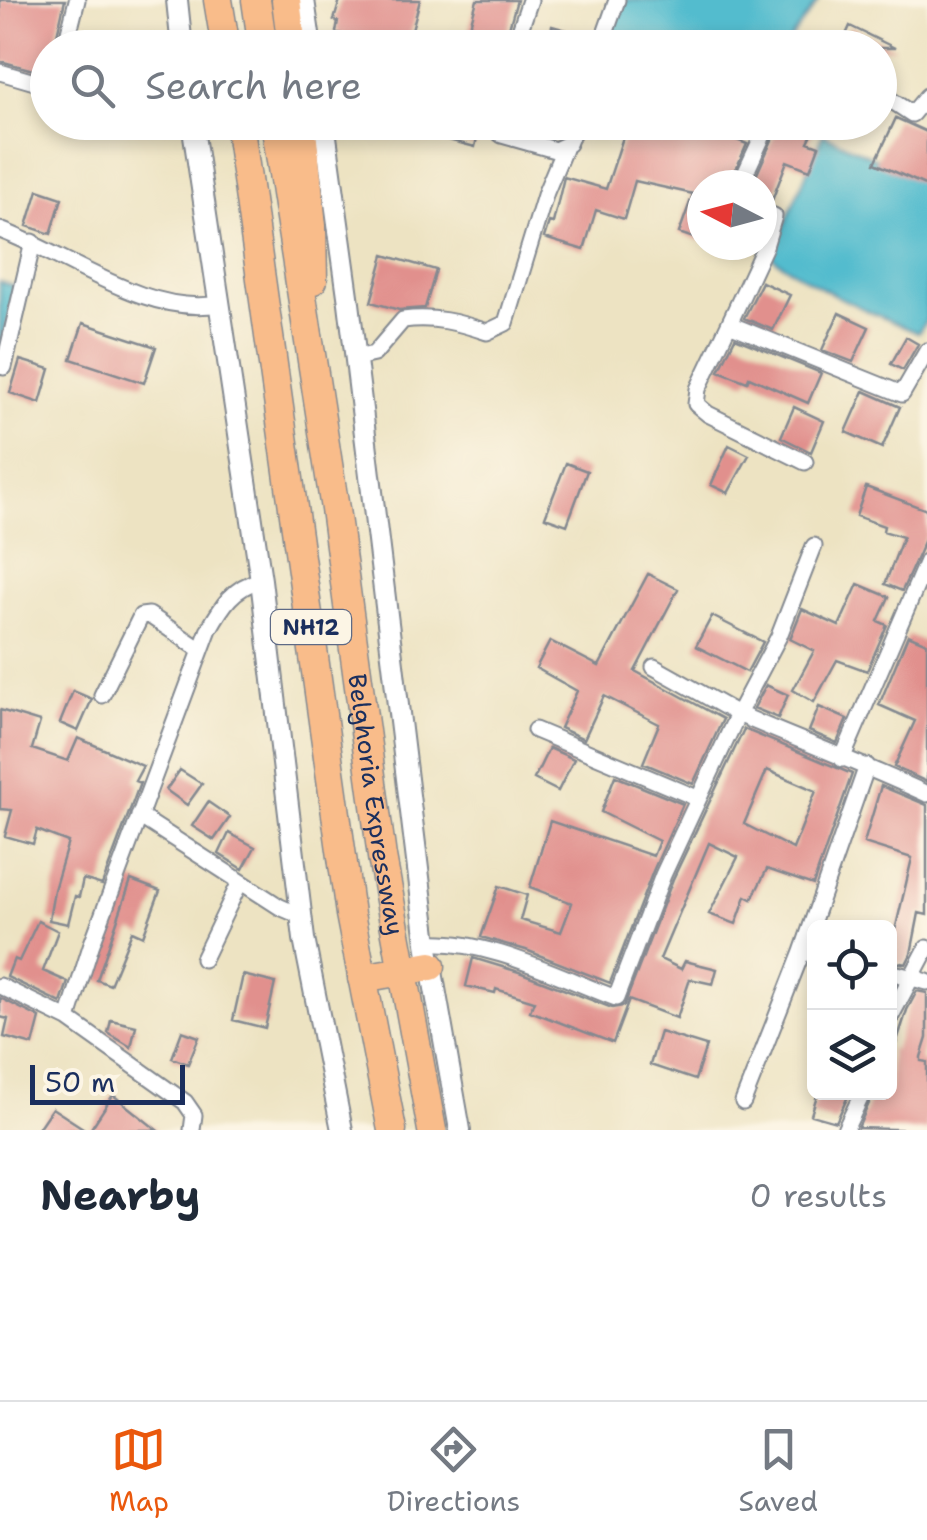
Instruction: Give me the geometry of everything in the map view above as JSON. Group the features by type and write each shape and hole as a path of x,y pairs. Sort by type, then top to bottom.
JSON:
{"highway":[{"path":"218,0 223,30"},
{"path":"256,0 261,30"},
{"path":"286,0 290,30"},
{"name":"Belghoria Expressway","path":"242,140 362,978 392,1130"},
{"name":"Belghoria Expressway","path":"278,140 382,856 420,960 432,1130"},
{"path":"303,140 312,226 313,367"},
{"path":"362,978 420,960"}],"street":[{"path":"70,30 78,0"},
{"path":"177,0 180,30"},
{"path":"304,0 308,30"},
{"path":"520,30 530,0"},
{"path":"606,30 616,0"},
{"path":"0,72 30,81"},
{"path":"912,114 927,96"},
{"path":"897,104 927,122"},
{"path":"194,140 212,305 301,916 342,1130"},
{"path":"326,140 356,358 420,960 460,1130"},
{"path":"520,140 564,149"},
{"path":"356,358 374,354 403,320 425,317 454,321 487,332 506,323 546,192 568,140"},
{"path":"747,170 761,140"},
{"path":"0,230 34,242 159,302 212,305"},
{"path":"4,366 34,242"},
{"path":"758,260 698,389 696,404 708,414 805,462"},
{"path":"729,324 902,394 927,351"},
{"path":"420,960 444,942 481,948 616,998 663,875 778,636 814,546"},
{"path":"842,759 927,560"},
{"path":"68,1019 201,650 227,598 255,582"},
{"path":"102,695 141,616 150,616 201,650"},
{"path":"654,666 738,714 927,794"},
{"path":"535,730 697,798"},
{"path":"818,920 867,766"},
{"path":"139,816 240,882 301,916"},
{"path":"203,959 240,882"},
{"path":"896,1010 920,980 927,948"},
{"path":"743,1102 807,955"},
{"path":"0,986 68,1019 185,1102 194,1115 192,1130"},
{"path":"845,1130 859,1100"}],"water":[{"path":"620,0 819,0 797,30 609,30"},
{"path":"820,140 836,140 927,183 927,319 918,333 861,308 777,260 777,242"},
{"path":"0,282 16,287 0,354"}],"building":[{"path":"0,0 65,0 58,30 30,30 30,69 0,61"},
{"path":"340,0 420,0 412,30 336,30 338,21 334,20"},
{"path":"477,0 517,0 508,30 469,30"},
{"path":"897,118 927,132 927,186 875,163 886,140 897,140"},
{"path":"448,140 476,140 475,147"},
{"path":"622,140 737,140 747,144 736,170 687,170 687,193 635,181 624,219 596,210 584,250 544,238 549,222 553,223 564,177 606,189"},
{"path":"772,140 809,140 819,146 810,170 787,161 777,187 777,170 759,170"},
{"path":"38,190 62,198 51,234 27,226"},
{"path":"687,211 687,236 679,233"},
{"path":"384,255 436,270 425,308 399,310 371,302"},
{"path":"762,282 790,295 773,330 744,318"},
{"path":"839,313 869,327 853,362 822,350"},
{"path":"83,323 156,347 144,383 71,359"},
{"path":"906,337 918,344 903,370 891,364"},
{"path":"735,338 821,373 808,403 749,377 747,382 719,371"},
{"path":"20,360 50,369 40,403 10,393"},
{"path":"864,391 900,407 882,448 846,432"},
{"path":"794,407 824,421 811,452 781,437"},
{"path":"729,445 749,455 728,493 711,485"},
{"path":"566,463 587,471 567,525 545,517"},
{"path":"866,487 927,510 927,535 902,591 885,584 903,537 856,516"},
{"path":"648,574 678,589 635,671 723,719 693,784 643,763 659,724 604,696 584,739 560,728 577,691 536,668 550,641 599,666"},
{"path":"858,584 889,597 878,621 887,625 867,671 837,660 814,702 793,690 814,651 790,639 802,609 839,626"},
{"path":"712,616 763,642 747,672 696,646"},
{"path":"908,635 927,643 927,782 894,767 915,721 879,705"},
{"path":"766,685 788,695 778,718 754,708"},
{"path":"73,691 92,699 78,731 60,723"},
{"path":"819,707 847,719 837,743 809,731"},
{"path":"0,710 40,722 32,749 68,761 78,738 143,766 102,885 83,879 68,924 49,920 68,842 37,830 33,844 5,836 12,810 0,809"},
{"path":"744,729 852,774 813,885 767,869 752,899 746,896 736,924 709,914 738,857 709,843 660,959 681,969 685,961 717,969 713,984 690,979 677,1018 629,1000 613,1043 530,1011 534,1001 496,989 495,993 466,986 473,958 612,1008 624,1006 673,879","holes":["767,770 816,791 793,849 744,824"]},
{"path":"549,748 574,759 558,791 534,779"},
{"path":"180,770 202,784 187,805 166,790"},
{"path":"615,776 683,804 610,983 481,937 499,886 527,895 520,920 561,932 572,903 530,887 550,821 653,856 659,841 601,812"},
{"path":"881,786 927,805 927,915 919,913 906,964 897,962 897,922 912,858 864,843"},
{"path":"208,802 230,817 214,840 192,826"},
{"path":"229,833 255,847 243,869 219,854"},
{"path":"131,880 160,891 143,936 132,931 110,985 97,980"},
{"path":"38,921 58,931 43,971 68,982 61,1003 7,977"},
{"path":"243,975 275,983 265,1028 233,1020"},
{"path":"917,991 927,993 927,1038 921,1061 927,1062 927,1130 858,1128 870,1100 897,1100 897,1041"},
{"path":"0,998 40,1018 33,1045 4,1037 8,1019 0,1017"},
{"path":"111,1020 136,1026 131,1047 108,1033"},
{"path":"182,1031 199,1037 188,1064 172,1058"},
{"path":"660,1032 706,1046 695,1080 650,1065"},
{"path":"113,1095 157,1130 90,1130"},
{"path":"816,1100 846,1100 836,1122 811,1115"},
{"path":"52,1108 86,1130 37,1130"}]}
